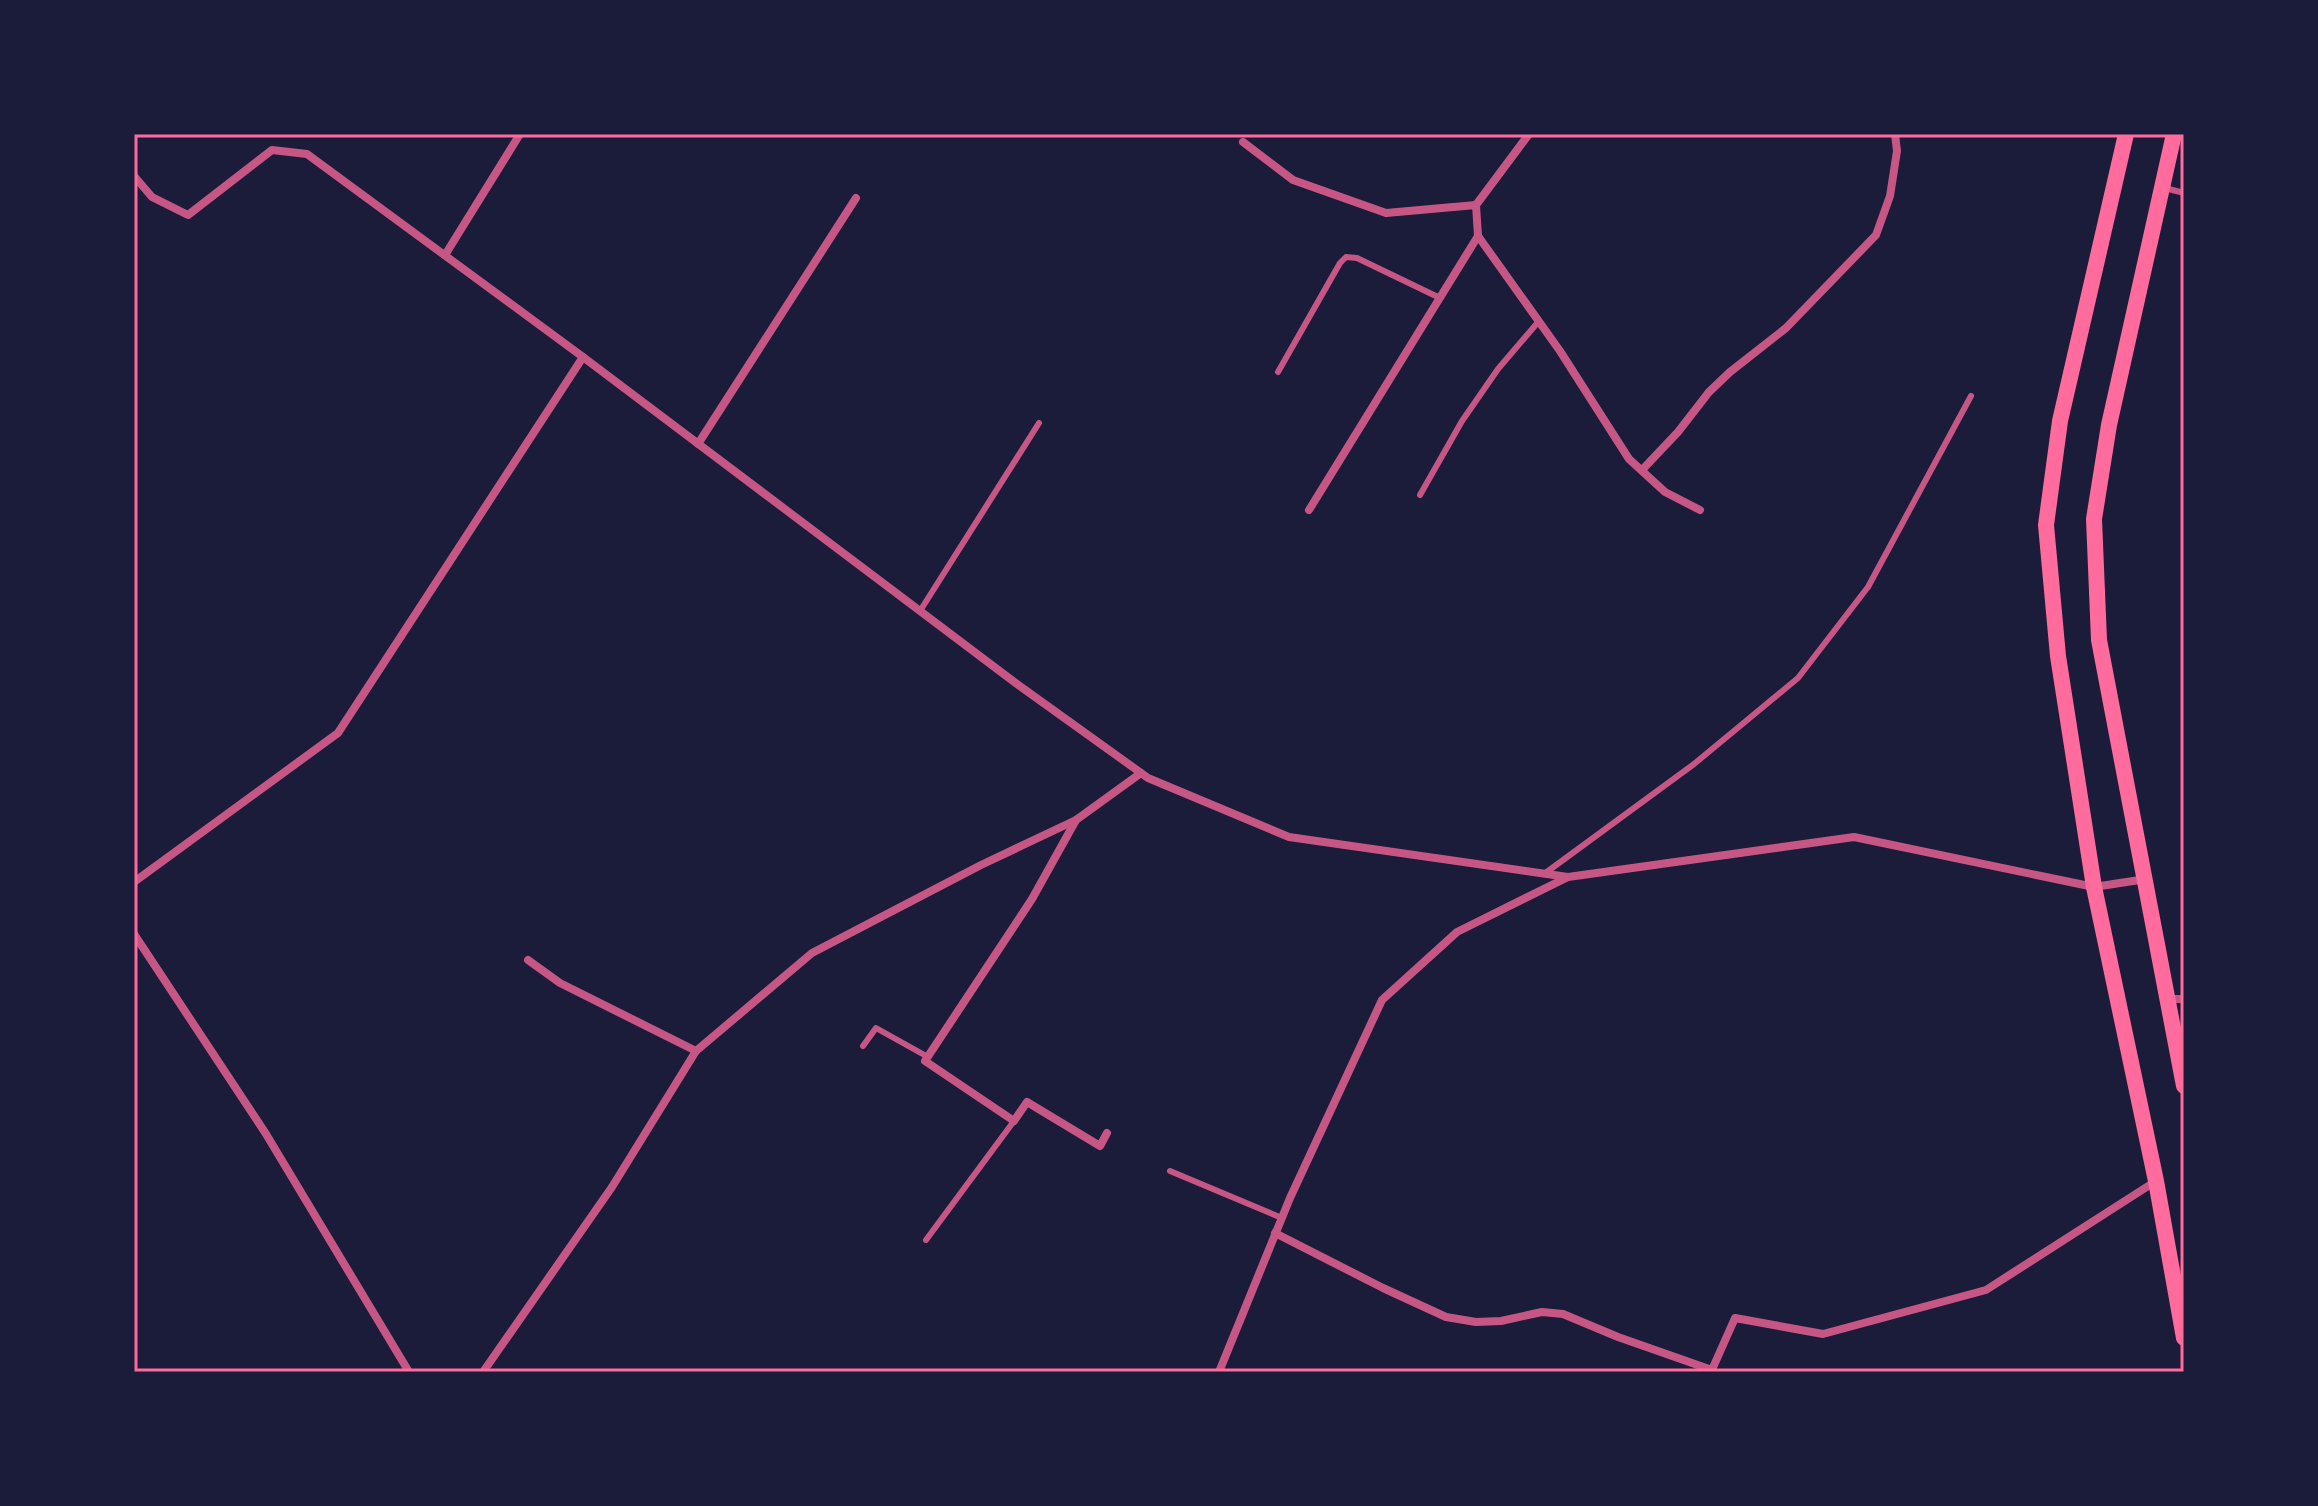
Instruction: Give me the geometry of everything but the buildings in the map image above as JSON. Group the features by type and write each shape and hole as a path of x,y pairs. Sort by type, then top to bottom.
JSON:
{"main road":[{"path":"2126,134 2060,421 2046,525 2058,656 2094,887 2156,1181 2184,1338"},
{"path":"2174,134 2109,425 2094,519 2099,640 2146,879 2176,999 2184,1086"}],"street":[{"path":"445,255 520,134"},
{"path":"1529,134 1476,205 1478,236 1539,321 1629,459 1665,492 1700,510"},
{"path":"1642,470 1678,432 1709,392 1786,328 1876,235 1890,196 1897,151 1895,134"},
{"path":"1243,142 1293,180 1386,213 1476,205"},
{"path":"134,176 152,197 188,215 272,150 307,154 1148,778 1289,837 1568,877 1854,837 2094,887 2146,879"},
{"path":"698,444 856,198"},
{"path":"1309,510 1478,236"},
{"path":"134,882 338,733 583,357"},
{"path":"483,1372 612,1187 696,1051 812,953 981,865 1076,820 1141,773"},
{"path":"1076,820 1032,899 925,1061 1014,1121 1027,1102 1100,1146 1107,1133"},
{"path":"1219,1372 1275,1233 1382,1000 1457,932 1568,877"},
{"path":"134,934 266,1134 409,1372"},
{"path":"528,960 560,983 696,1051"},
{"path":"1275,1233 1446,1317 1501,1321 1553,1312 1712,1371 1735,1318 1823,1334 1986,1290 2156,1181"}],"lane":[{"path":"2162,187 2184,193"},
{"path":"1278,372 1346,257 1357,258 1440,298"},
{"path":"1420,495 1462,421 1498,369 1539,321"},
{"path":"1544,874 1694,764 1798,678 1868,587 1971,396"},
{"path":"920,611 1039,423"},
{"path":"863,1046 876,1028 928,1057"},
{"path":"926,1240 1014,1121"},
{"path":"1170,1171 1282,1218"}]}
